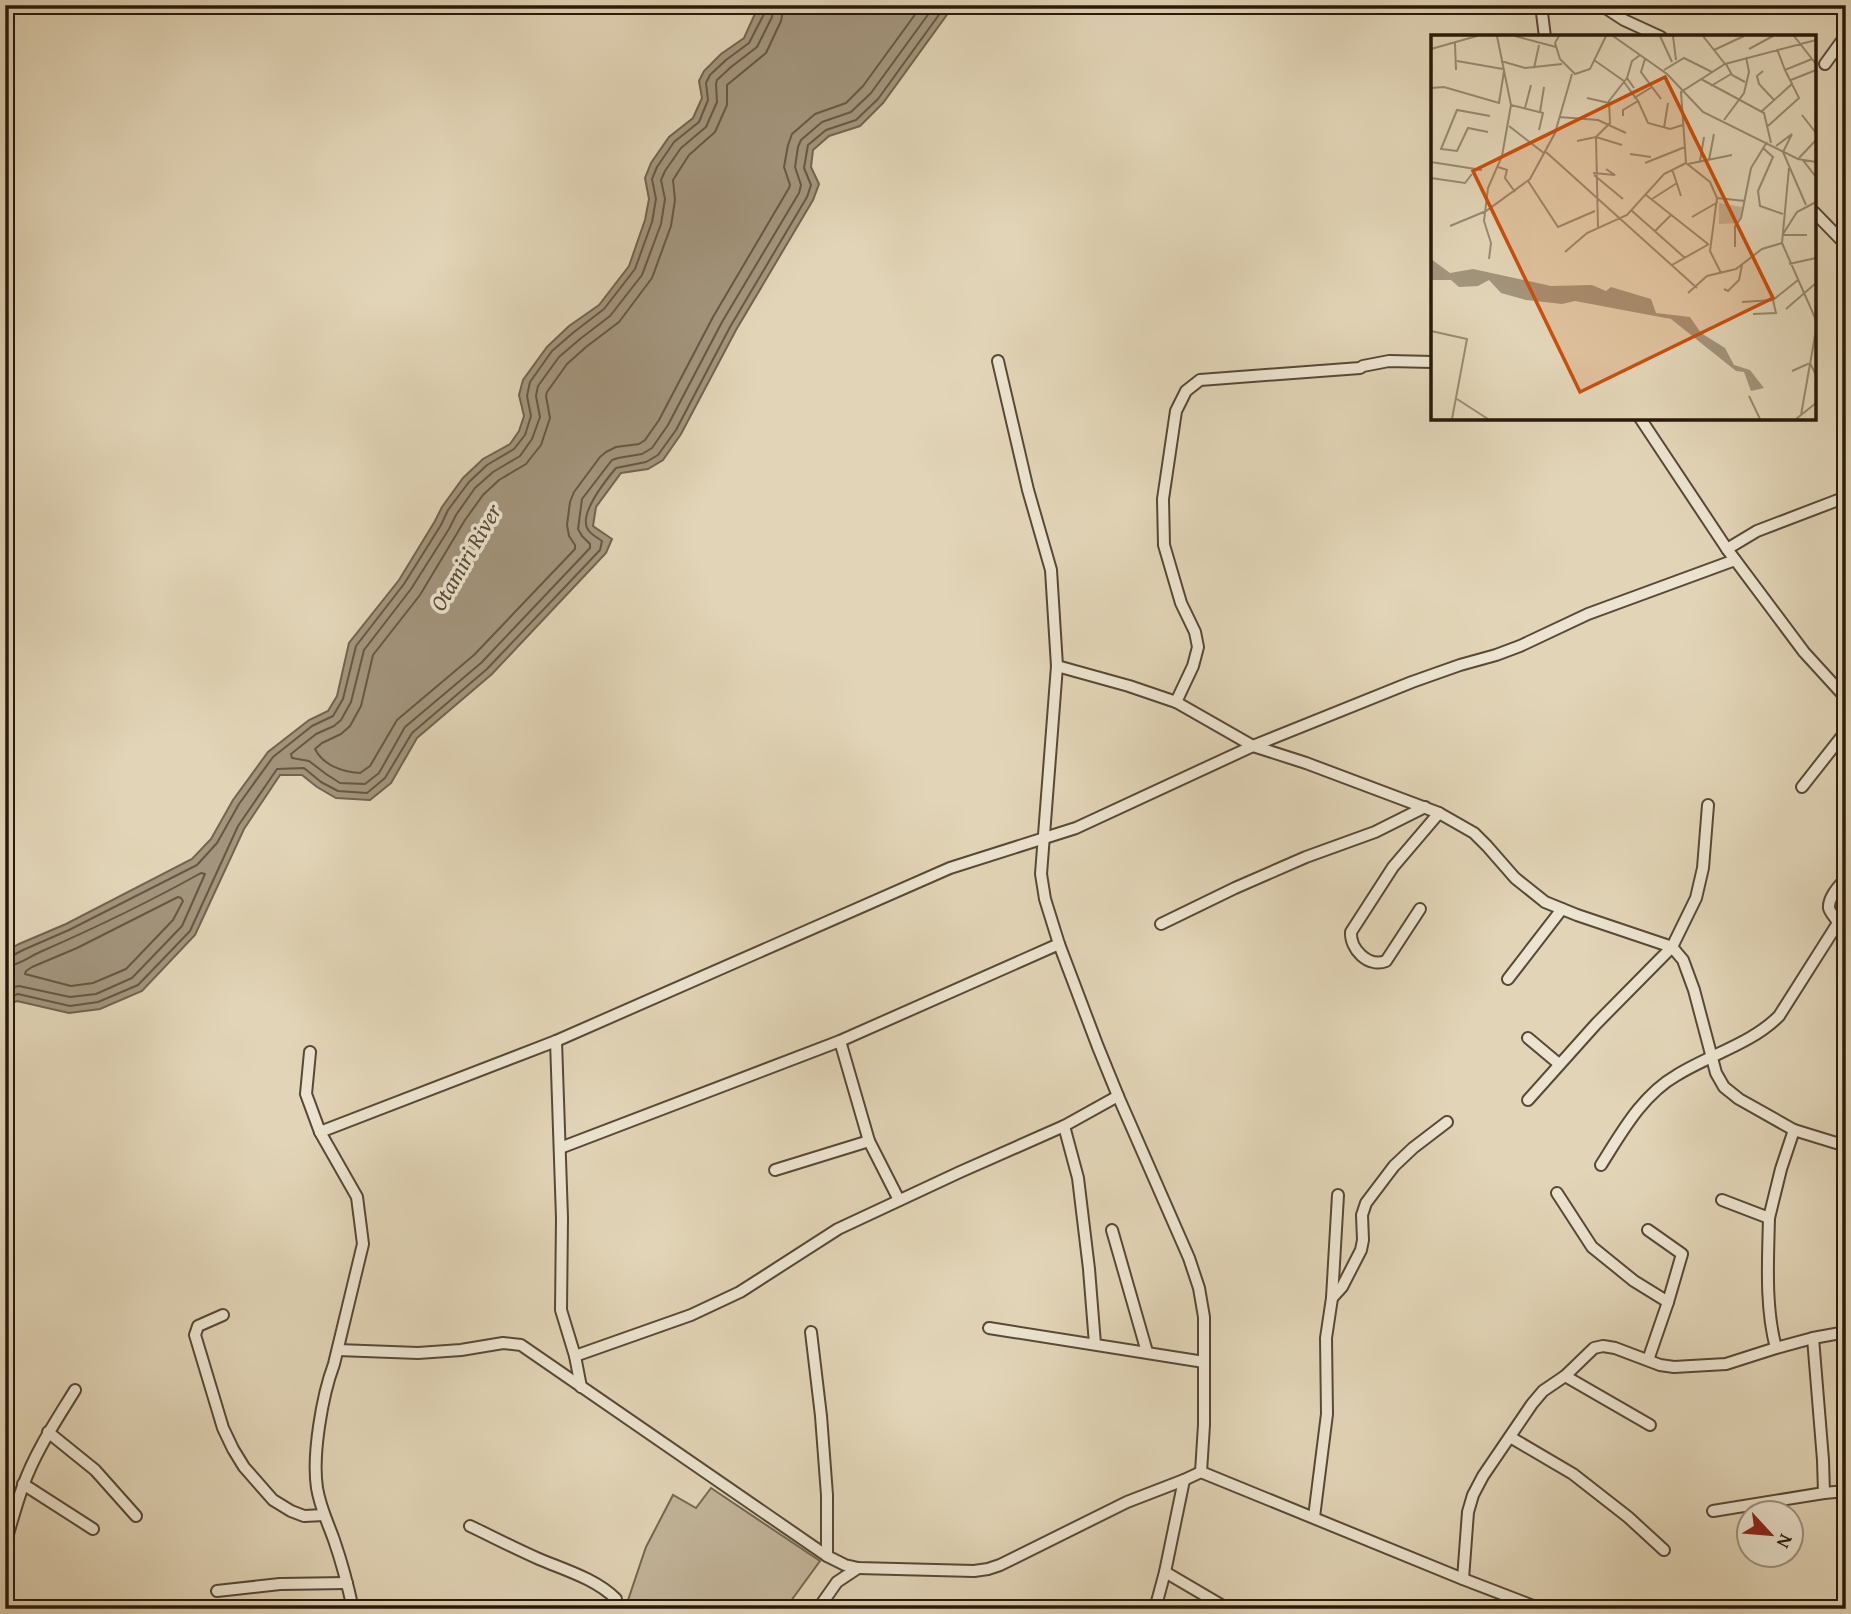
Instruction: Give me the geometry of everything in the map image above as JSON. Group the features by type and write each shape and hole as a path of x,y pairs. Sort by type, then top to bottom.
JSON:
{"street":[{"path":"1541,5 1545,35"},
{"path":"1601,5 1624,20 1657,35"},
{"path":"1825,64 1846,35"},
{"path":"1816,214 1846,245"},
{"path":"998,361 1028,490 1051,570 1057,666 1041,874 1045,899 1059,944 1118,1096 1189,1258 1199,1288 1204,1317 1201,1472"},
{"path":"1176,702 1193,666 1198,647 1195,632 1181,603 1164,545 1163,499 1176,411 1186,391 1200,380 1360,368 1389,361 1431,362"},
{"path":"1641,420 1735,560 1804,652 1846,698"},
{"path":"1727,549 1757,531 1846,497"},
{"path":"320,1132 556,1041 950,868 1076,828 1253,746 1412,682 1520,646 1588,614 1735,560"},
{"path":"1057,666 1129,685 1176,702 1253,746 1439,813 1474,833 1515,878 1545,902 1672,947 1683,960 1694,990 1711,1056 1724,1087 1739,1099 1794,1130 1846,1146"},
{"path":"1802,788 1846,731"},
{"path":"1528,1100 1595,1024 1672,947 1696,898 1703,868 1708,804"},
{"path":"1161,923 1306,857 1375,832 1425,807"},
{"path":"1420,909 1385,961 1369,961 1356,951 1351,932 1393,867 1439,813"},
{"path":"1601,1165 1626,1126 1658,1088 1711,1056 1749,1038 1779,1016 1838,923 1829,905 1846,878"},
{"path":"1508,979 1562,909"},
{"path":"560,1148 840,1041 1059,944"},
{"path":"1528,1038 1559,1064"},
{"path":"556,1041 562,1218 561,1310 581,1387"},
{"path":"840,1041 869,1141 899,1200"},
{"path":"310,1052 306,1094 320,1132 357,1197 363,1244 329,1379 316,1459 317,1488 353,1609"},
{"path":"575,1356 691,1315 740,1292 838,1229 1064,1126 1118,1096"},
{"path":"1332,1298 1342,1287 1361,1250 1362,1215 1366,1203 1394,1166 1447,1122"},
{"path":"1064,1126 1079,1178 1095,1344"},
{"path":"1776,1348 1772,1335 1768,1269 1769,1218 1781,1168 1794,1130"},
{"path":"775,1170 869,1141"},
{"path":"1557,1193 1592,1247 1634,1281 1668,1302"},
{"path":"1314,1517 1327,1415 1326,1338 1332,1298 1338,1195"},
{"path":"1722,1200 1769,1218"},
{"path":"1112,1230 1147,1352"},
{"path":"1648,1230 1682,1254 1648,1360"},
{"path":"223,1315 198,1326 195,1335 223,1428 233,1449 256,1483 273,1500 304,1516 324,1515"},
{"path":"989,1328 1204,1362"},
{"path":"811,1332 827,1495 827,1556"},
{"path":"1463,1579 1468,1513 1483,1475 1543,1391 1565,1376 1594,1348 1615,1348 1674,1367 1707,1366 1734,1362 1813,1338 1846,1332"},
{"path":"1813,1338 1824,1493"},
{"path":"338,1350 418,1353 503,1343 521,1345 827,1556 858,1568 974,1571 988,1569 1126,1502 1201,1472 1541,1609"},
{"path":"1565,1376 1650,1425"},
{"path":"5,1544 23,1484 48,1433 75,1390"},
{"path":"48,1433 95,1470 136,1516"},
{"path":"1510,1437 1573,1474 1628,1517 1664,1550"},
{"path":"1155,1609 1184,1480"},
{"path":"23,1484 93,1529"},
{"path":"1713,1511 1846,1491"},
{"path":"470,1526 609,1592 616,1599 615,1609"},
{"path":"818,1609 837,1582 858,1568"},
{"path":"1165,1572 1228,1609"},
{"path":"217,1591 281,1584 347,1583"}],"shaded area":[{"path":"711,1488 820,1561 785,1609 625,1609 646,1547 673,1495 696,1508"}],"water":[{"name":"Otamiri River","path":"759,5 954,5 883,103 860,126 829,136 813,150 811,167 819,184 813,200 736,330 681,434 663,460 648,469 621,473 596,507 593,526 612,539 606,553 492,674 417,738 391,783 370,800 336,798 302,775 280,775 244,829 195,935 142,991 100,1009 69,1013 17,1001 5,1006 5,952 192,859 211,839 233,800 268,752 309,720 328,711 337,696 349,643 399,580 442,507 463,478 483,459 510,444 519,431 524,416 519,395 523,380 547,347 569,326 599,305 629,266 645,220 649,199 645,178 651,163 669,137 693,118 702,98 699,81 704,71 721,54 744,38"}]}
